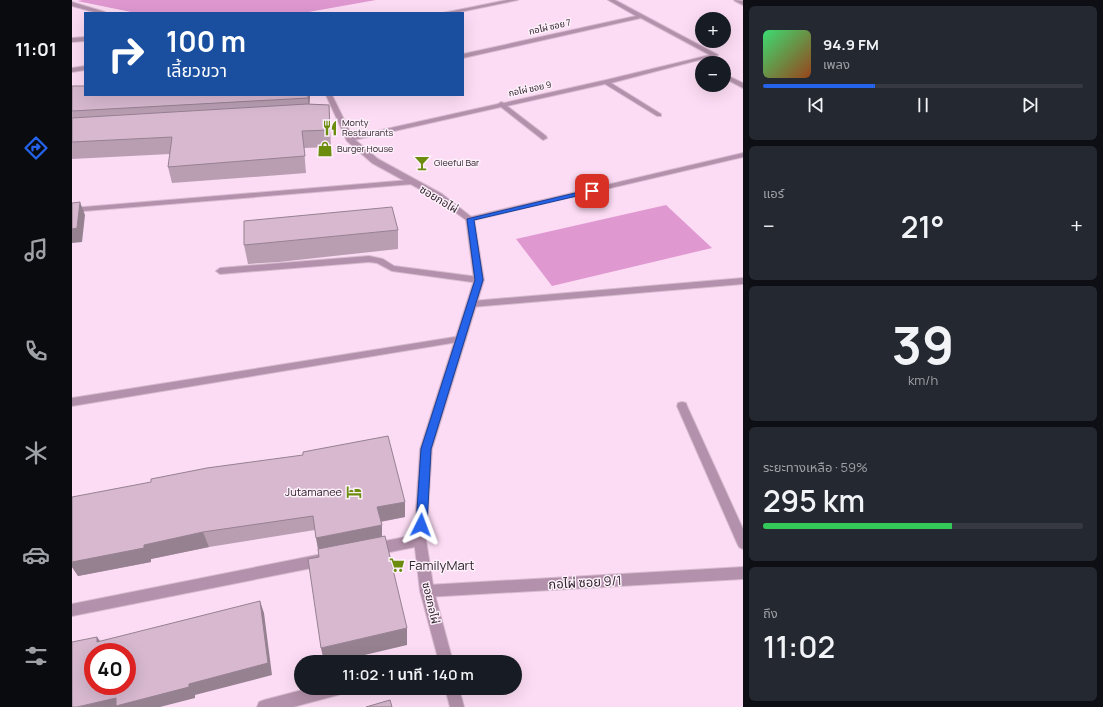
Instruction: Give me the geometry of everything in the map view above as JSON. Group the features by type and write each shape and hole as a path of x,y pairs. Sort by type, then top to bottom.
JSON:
{"street":[{"path":"451,12 515,0"},
{"path":"611,0 642,16"},
{"path":"737,0 743,3"},
{"path":"72,4 100,12"},
{"name":"กอไผ่ ซอย 9","path":"350,139 501,104 606,82 715,55 642,16"},
{"name":"กอไผ่ ซอย 7","path":"464,56 642,16"},
{"path":"72,40 84,39"},
{"path":"72,70 84,68"},
{"path":"731,80 743,86"},
{"path":"606,82 659,115"},
{"name":"ซอยกอไผ่","path":"329,96 334,116 350,139 375,162 410,182 439,196 470,219 479,280 426,449 420,540 427,591 443,655"},
{"path":"501,104 543,138"},
{"path":"470,219 743,155"},
{"path":"72,210 410,182"},
{"path":"220,271 369,259 380,261 392,268 479,280"},
{"path":"472,304 743,281"},
{"path":"72,402 461,339"},
{"path":"682,406 743,543"},
{"path":"360,552 420,540"},
{"path":"72,610 337,557"},
{"name":"กอไผ่ ซอย 9/1","path":"427,591 743,573"},
{"path":"264,707 311,695"},
{"path":"454,695 457,707"}],"shaded area":[{"path":"376,0 309,12 131,12 77,1"},
{"path":"666,205 712,248 552,286 516,239"}],"building":[{"path":"72,86 84,86 84,96 308,96 308,98 72,111"},
{"path":"307,104 329,105 330,130 302,131 305,156 168,167 172,137 72,142 72,118"},
{"path":"80,202 77,228 72,229 72,203"},
{"path":"392,207 398,230 244,245 244,221"},
{"path":"388,436 405,502 377,507 382,525 316,538 313,516 203,532 144,545 144,548 72,562 72,497 151,482 151,479 207,468 303,455 303,452"},
{"path":"385,536 407,628 321,648 308,559 319,557 318,549"},
{"path":"260,601 268,663 189,684 189,687 116,706 116,698 72,707 72,642 97,637 97,642"},
{"path":"390,700 392,707 366,707"}],"place":[{"name":"Monty Restaurants","path":"330,128"},
{"name":"Burger House","path":"325,149"},
{"name":"Gleeful Bar","path":"422,163"},
{"name":"Jutamanee","path":"354,492"},
{"name":"FamilyMart","path":"397,565"}],"route":[{"path":"421,525 426,449 479,280 470,219 592,191"}]}
